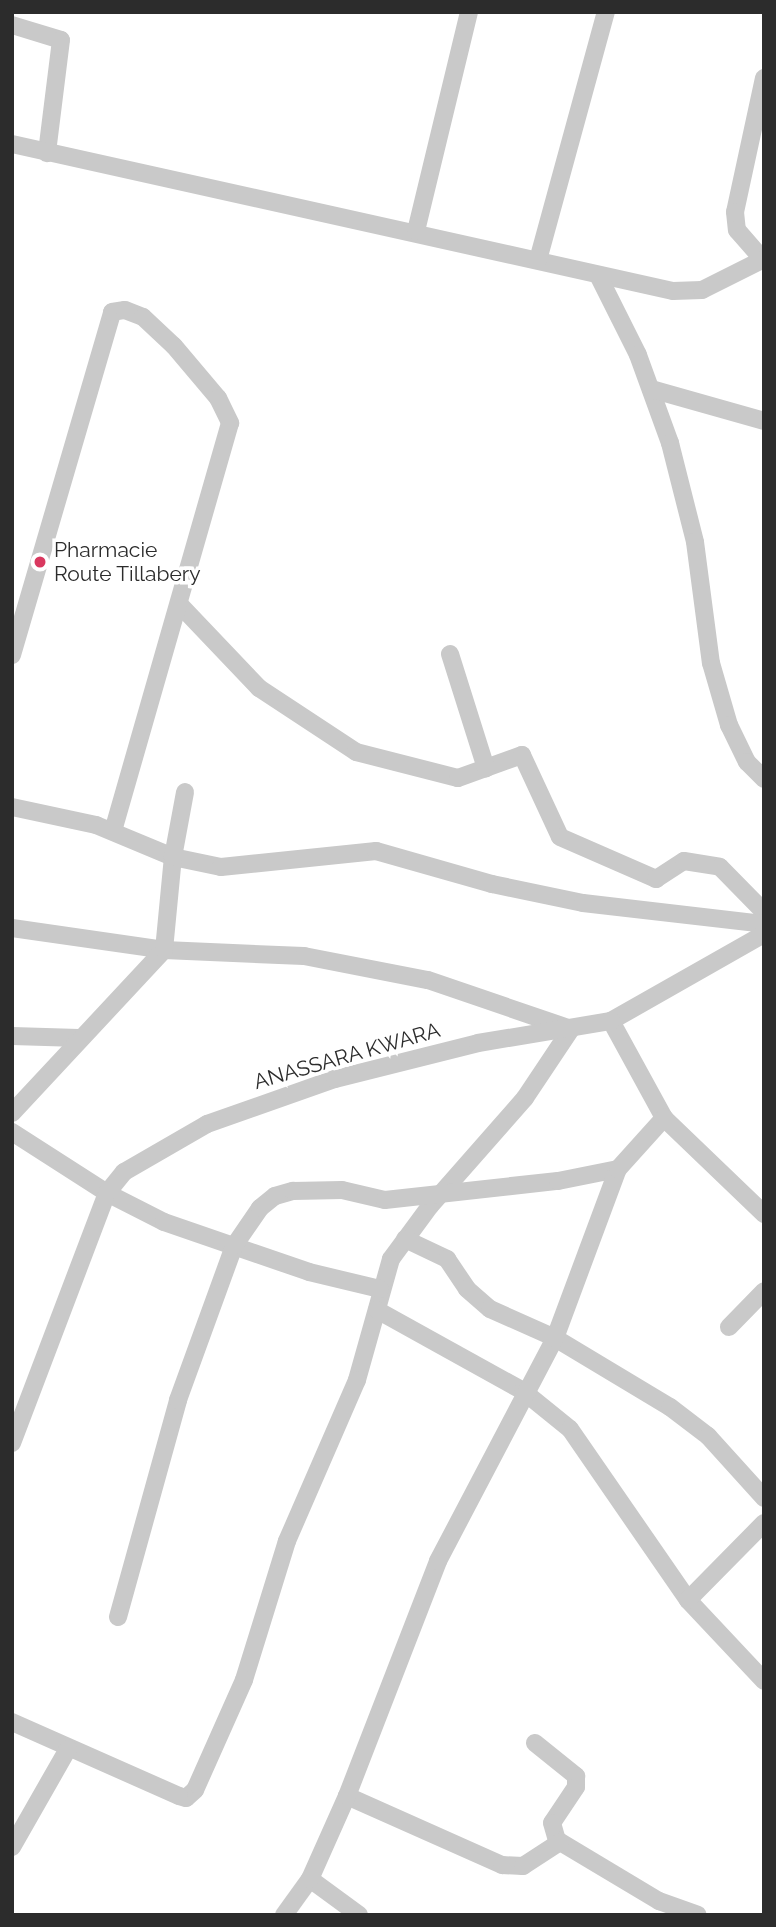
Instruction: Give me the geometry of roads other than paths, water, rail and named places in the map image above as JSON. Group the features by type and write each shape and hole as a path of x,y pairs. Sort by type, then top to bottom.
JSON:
{"street":[{"path":"416,231 469,12"},
{"path":"538,261 606,12"},
{"path":"12,25 61,40 47,153"},
{"path":"12,144 416,231 673,291 702,289 763,260 737,230 735,212 764,78"},
{"path":"598,275 652,389 695,542 702,618 725,713 747,762 764,779"},
{"path":"12,655 112,312 118,308 143,317 160,331 218,398 230,424 113,830"},
{"path":"652,389 764,421"},
{"path":"180,605 259,688 356,752 458,778 522,755 560,837 656,879 684,862 720,867 764,912"},
{"path":"450,654 486,768"},
{"path":"12,1113 79,1038 164,950 173,857 185,792"},
{"path":"12,807 113,830 173,857 221,867 376,850 492,884 583,903 764,924"},
{"path":"12,928 164,950 304,956 428,979 571,1029 532,1088 405,1238 391,1259 380,1289 377,1310 356,1380 287,1541 244,1680 195,1790 186,1798 178,1796 12,1722"},
{"name":"ANASSARA KWARA","path":"107,1194 124,1172 151,1154 250,1107 335,1079 478,1043 611,1021 764,934"},
{"path":"611,1021 664,1118 764,1214"},
{"path":"12,1036 79,1038"},
{"path":"284,1915 310,1879 347,1796 438,1561 523,1391 555,1338 618,1169 664,1118"},
{"path":"12,1132 107,1194 164,1222 309,1272 380,1289"},
{"path":"118,1617 178,1401 234,1246 260,1208 275,1195 342,1190 386,1200 447,1190 491,1189 618,1169"},
{"path":"12,1443 107,1194"},
{"path":"405,1238 447,1259 467,1289 490,1309 555,1338 689,1422 764,1497"},
{"path":"729,1327 764,1291"},
{"path":"377,1310 523,1391 581,1441 688,1600 764,1681"},
{"path":"688,1600 764,1523"},
{"path":"535,1743 576,1776 576,1787 552,1823 552,1832 560,1842 654,1908 698,1915"},
{"path":"12,1847 68,1749"},
{"path":"347,1796 502,1865 523,1866 560,1842"},
{"path":"310,1879 352,1912"}],"place":[{"name":"Pharmacie Route Tillabery","path":"40,562"}]}
